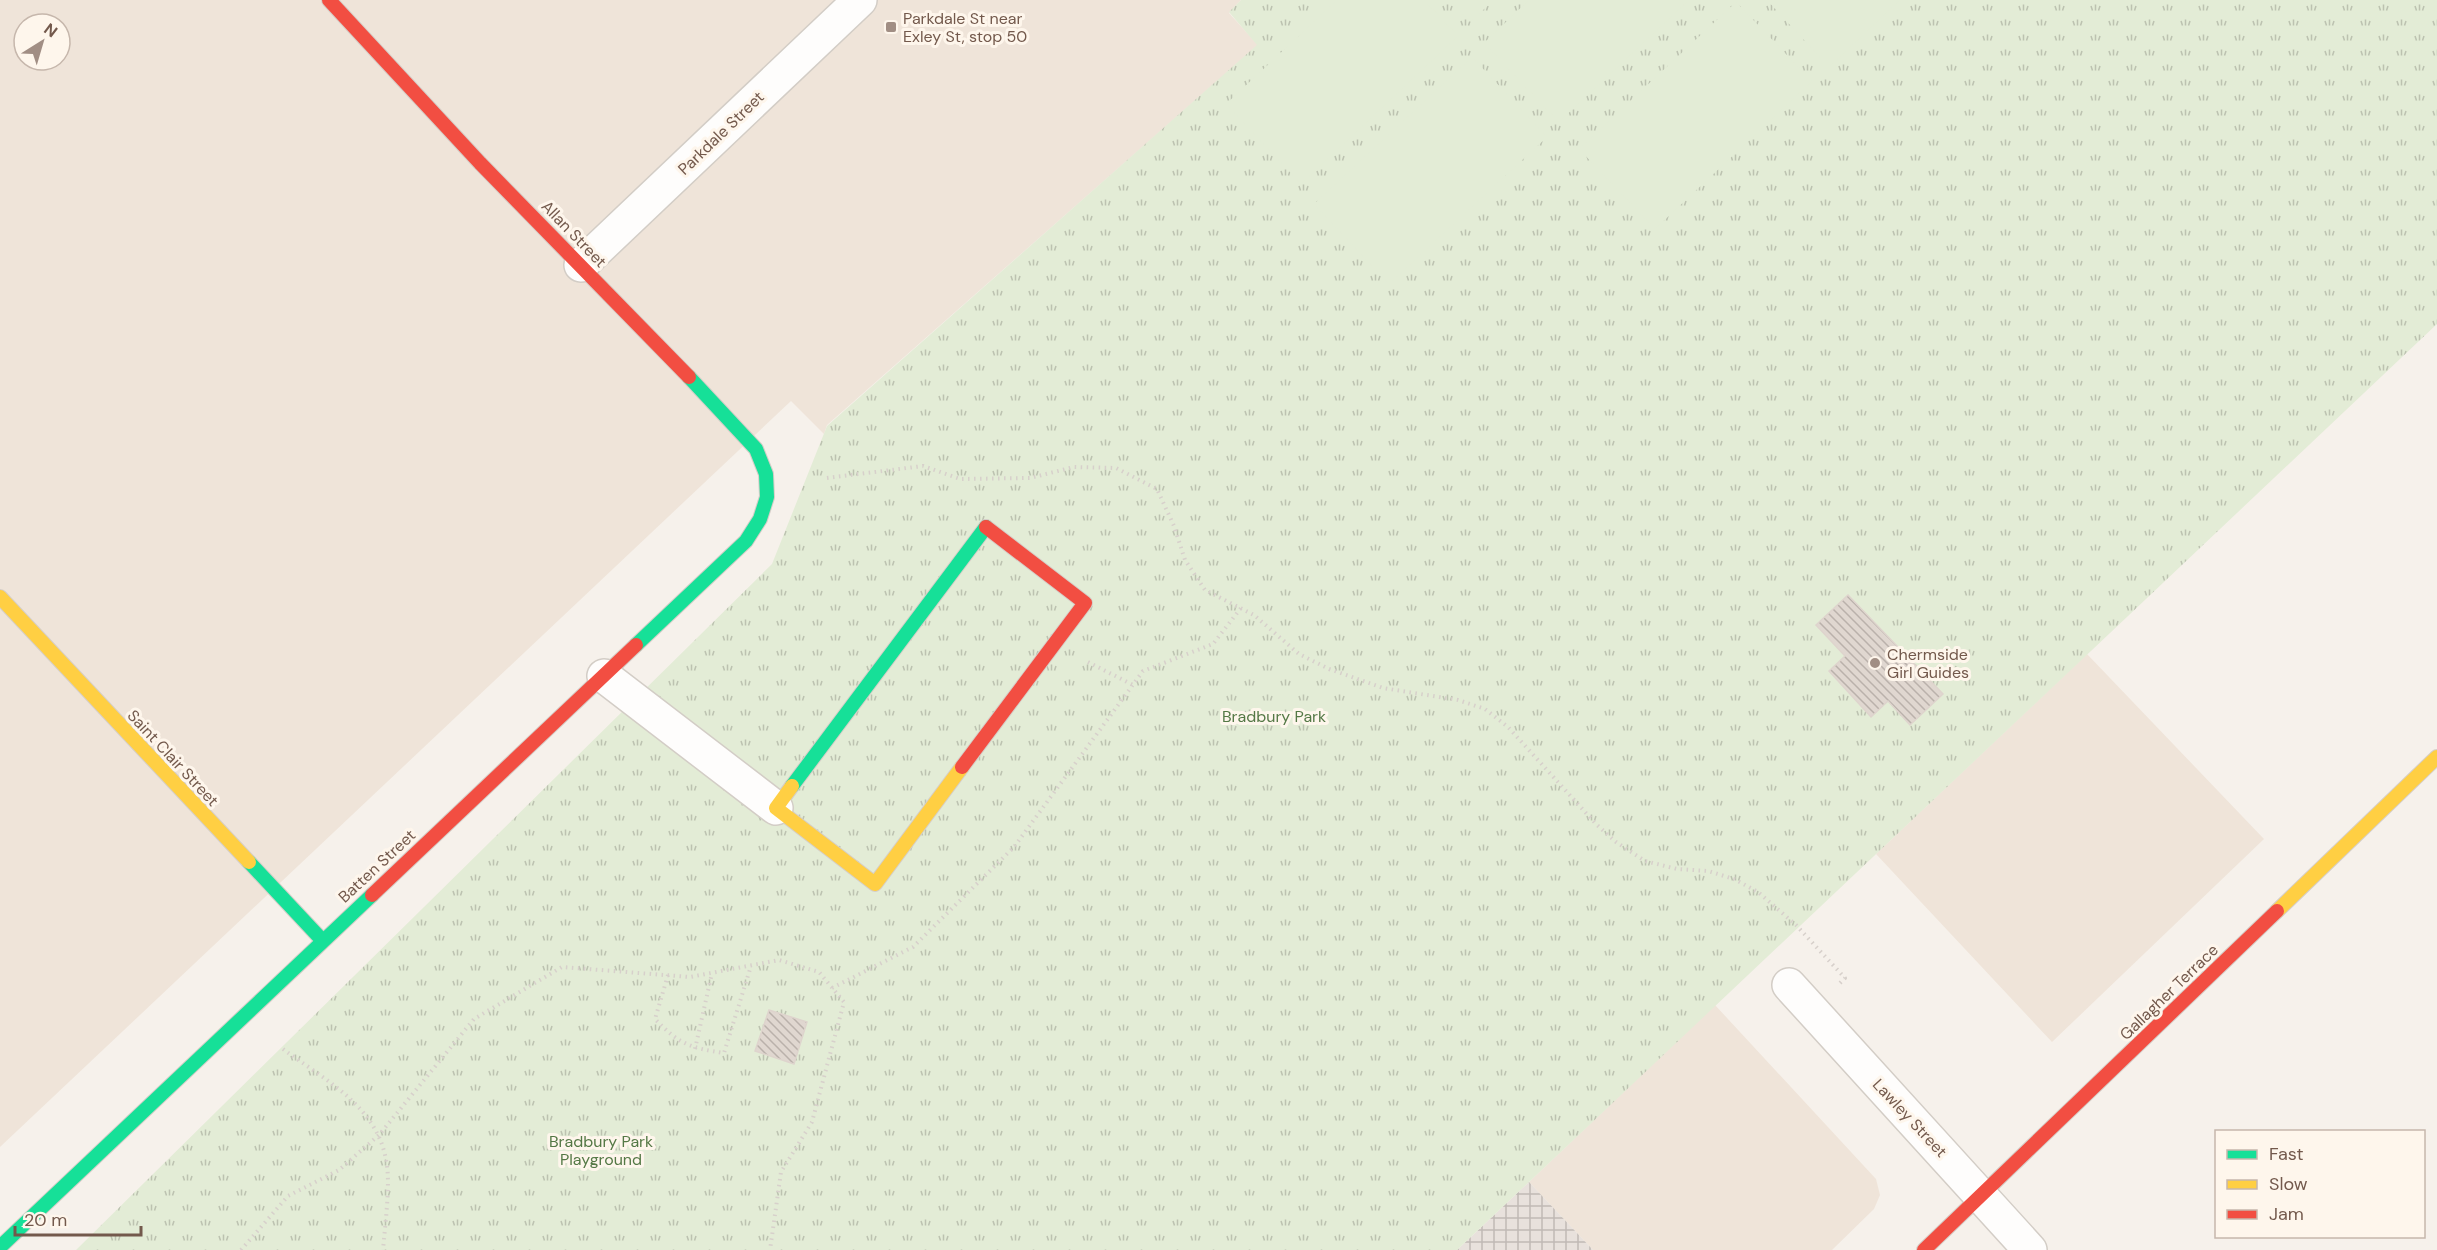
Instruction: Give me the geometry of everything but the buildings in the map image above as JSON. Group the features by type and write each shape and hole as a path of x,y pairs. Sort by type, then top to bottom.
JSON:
{"street":[{"name":"Allan Street","path":"328,0 480,163 581,265 756,449 764,462 766,503"},
{"name":"Parkdale Street","path":"581,265 860,0"},
{"name":"Batten Street","path":"0,1247 322,940 746,542 763,516 766,503"},
{"path":"604,676 875,884 1085,603 986,527 776,808"},
{"name":"Saint Clair Street","path":"0,597 322,940"},
{"name":"Gallagher Terrace","path":"1924,1250 2437,757"},
{"name":"Lawley Street","path":"1789,985 2030,1250"}],"path":[{"path":"827,478 922,466 960,478 1030,478 1074,467 1116,468 1157,489 1174,526 1185,560 1205,590 1254,615 1299,654 1329,669 1383,688 1458,700 1485,709 1508,727 1596,824 1616,842 1645,861 1734,879 1772,903 1845,978 1811,1010"},
{"path":"832,988 913,947 1014,847 1143,671 1213,644 1241,608"},
{"path":"1054,645 1133,685"},
{"path":"241,1250 288,1196 339,1170 379,1135 474,1019 562,967 690,977 779,960 819,972 844,1002 812,1122 781,1172 770,1250"},
{"path":"668,975 655,1019 672,1036 695,1049 724,1053 752,966"},
{"path":"695,1049 712,973"},
{"path":"283,1048 360,1106 379,1135 388,1167 383,1250"}],"shaded area":[{"path":"0,0 1241,0 1229,13 1258,45 827,425 824,434 791,401 0,1147"},
{"path":"2087,654 2264,839 2052,1042 1876,854"},
{"path":"1715,1005 1876,1179 1880,1195 1874,1209 1832,1250 1593,1250 1529,1182"},
{"path":"1529,1182 1593,1250 1457,1250"}],"green space":[{"name":"Bradbury Park","path":"1241,0 2437,0 2437,324 1457,1250 76,1250 772,564 827,426 1257,45 1229,12"},
{"path":"1337,0 1424,0 1458,36 1301,184 1226,104"},
{"path":"1450,0 1494,0 1470,22"},
{"path":"1529,0 1689,0 1559,122 1484,43"},
{"path":"1767,0 1900,0 1829,67"},
{"path":"1736,2 1812,81 1655,229 1579,149"},
{"path":"1472,57 1547,137 1389,284 1314,204"}],"traffic: fast":[{"path":"636,645 746,541 760,519 767,497 766,474 756,449 689,377"},
{"path":"792,786 986,527"},
{"path":"249,862 322,940"},
{"path":"0,1247 372,895"}],"traffic: slow":[{"path":"0,597 249,862"},
{"path":"2277,911 2437,757"},
{"path":"792,786 776,808 875,884 962,767"}],"traffic: jam":[{"path":"329,0 480,163 689,377"},
{"path":"962,767 1085,603 986,527"},
{"path":"372,895 636,645"},
{"path":"1924,1250 2277,911"}],"place":[{"name":"Parkdale St near Exley St, stop 50","path":"891,27"},
{"name":"Chermside Girl Guides","path":"1875,663"}],"park label":[{"name":"Bradbury Park Playground","path":"601,1150"}]}
